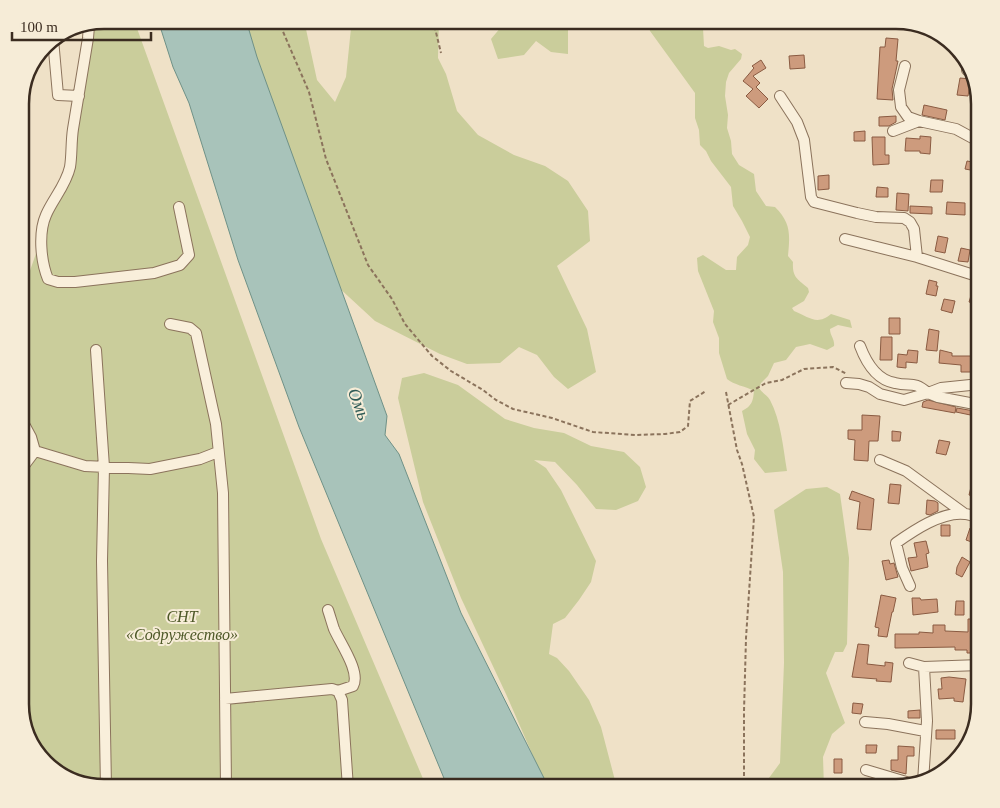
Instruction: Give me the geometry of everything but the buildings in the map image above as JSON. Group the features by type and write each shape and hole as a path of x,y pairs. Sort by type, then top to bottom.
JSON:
{"street":[{"path":"89,30 73,131 70,168 65,182 42,224 41,239 44,270 48,279 58,282 75,282 154,273 180,265 189,255 179,207"},
{"path":"54,48 58,95 79,96"},
{"path":"905,66 899,90 901,107 908,117 956,129 971,137"},
{"path":"780,96 797,122 804,140 814,202 857,214 904,218 910,222 914,229 917,257"},
{"path":"892,131 919,121"},
{"path":"845,239 917,257 971,274"},
{"path":"170,324 190,328 196,333 216,424 223,494 226,779"},
{"path":"860,346 866,360 874,371 888,381 895,384 916,384 928,394 938,398 971,404"},
{"path":"96,350 104,467 102,561 106,779"},
{"path":"846,384 860,384 880,394 904,400 928,394 941,388 971,385"},
{"path":"29,433 35,451"},
{"path":"35,451 85,466 150,468 200,459 218,452"},
{"path":"29,459 35,451"},
{"path":"880,460 906,471 965,514 971,516"},
{"path":"910,586 902,568 896,543 914,530 933,521 954,514 965,514"},
{"path":"224,699 332,689 338,691 354,686 356,682 355,673 334,628 328,610"},
{"path":"908,663 924,667 971,665"},
{"path":"923,774 926,721 924,667"},
{"path":"338,691 342,700 347,779"},
{"path":"865,722 925,731"},
{"path":"866,770 896,779"}],"path":[{"path":"282,29 309,92 326,158 368,265 392,299 405,324 432,356 451,371 513,409 552,418 593,432 636,435 680,432 688,426 690,401 706,391"},
{"path":"435,29 442,53"},
{"path":"728,405 766,383 782,380 804,369 833,367 845,372 860,384"},
{"path":"726,392 754,517 746,638 744,779"}],"green space":[{"name":"СНТ «Содружество»","path":"137,29 321,539 423,779 89,778 66,769 54,761 36,737 31,724 29,709 29,273 45,228 66,185 91,30"},
{"path":"244,29 306,29 317,80 335,102 346,77 351,29 439,29 438,58 446,74 457,111 478,135 514,155 545,166 568,181 588,211 590,241 557,266 587,329 596,372 568,389 554,377 537,355 519,347 500,363 467,364 440,354 375,321 323,273"},
{"path":"499,29 568,29 568,54 551,52 536,41 524,55 498,59 491,39"},
{"path":"649,29 703,29 704,46 708,48 719,46 731,50 735,49 742,54 741,59 729,73 726,82 727,128 732,154 739,165 754,174 756,191 766,206 775,207 787,224 789,235 788,256 793,262 795,275 808,288 809,292 804,301 792,308 794,311 817,320 826,318 831,314 850,320 852,328 838,325 830,329 834,346 827,350 810,344 796,347 786,360 774,363 768,376 761,383 759,388 770,400 777,417 787,471 765,473 754,459 755,450 747,434 742,411 751,403 754,391 727,379 719,353 719,338 713,322 714,311 698,271 697,258 703,255 726,270 736,270 737,257 748,245 750,237 733,206 731,187 700,145 699,130 695,118 695,93"},
{"path":"424,373 458,385 505,419 534,428 564,433 591,446 624,452 640,467 646,487 638,501 616,510 596,509 555,462 534,460 546,468 561,490 596,561 591,582 579,600 565,618 553,624 549,654 557,658 569,671 589,700 601,727 615,779 543,779 461,598 423,502 398,398 402,378"},
{"path":"827,487 840,494 849,558 847,644 843,652 835,652 826,673 845,723 832,734 823,757 824,779 768,779 780,763 784,663 783,572 774,510 806,489"}],"water":[{"name":"Омь","path":"161,29 249,29 257,57 387,416 385,435 399,454 461,613 544,779 444,779 299,427 238,260 189,103 173,67"}]}
